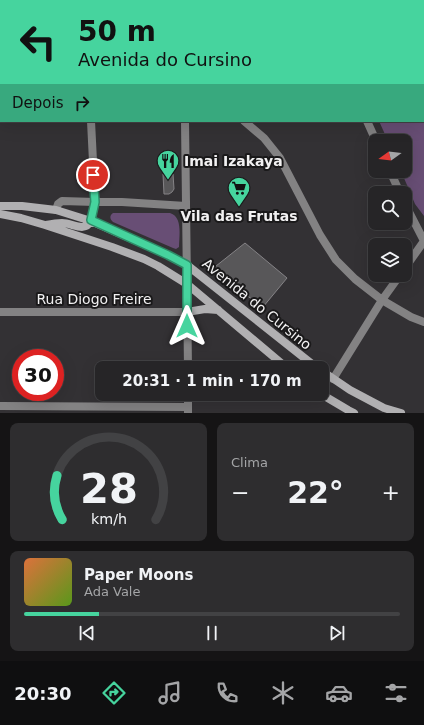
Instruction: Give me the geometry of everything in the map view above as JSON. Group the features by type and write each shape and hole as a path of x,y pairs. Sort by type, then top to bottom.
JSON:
{"main road":[{"name":"Avenida do Cursino","path":"0,206 22,206 56,210 91,220 168,255 187,265 308,361"},
{"name":"Avenida do Cursino","path":"0,214 45,225 112,247 158,266 187,284 279,361"},
{"path":"45,225 63,223 84,227 88,225 91,220"},
{"path":"187,312 205,309 218,310"},
{"path":"329,376 350,390 384,408 401,413"},
{"path":"329,399 354,413"}],"street":[{"path":"91,122 95,202 91,220"},
{"path":"185,122 188,361"},
{"path":"245,122 264,138 280,158 320,236 336,260 355,279 382,300 411,317 424,322"},
{"path":"367,122 373,134"},
{"path":"56,210 58,204 62,201 122,202 186,206"},
{"path":"412,218 424,241 412,258"},
{"path":"333,379 382,300 395,282"},
{"name":"Rua Diogo Freire","path":"0,312 187,312"},
{"path":"0,406 188,410"}],"shaded area":[{"path":"379,122 424,122 424,216 415,204 412,197 412,186 407,186 404,178 412,178 412,134 385,134"},
{"path":"113,213 170,213 174,215 179,223 179,247 176,249 173,248 113,222 110,218"}],"building":[{"name":"Imai Izakaya","path":"163,174 173,174 174,189 169,194 164,194"},
{"path":"245,243 287,278 263,307 211,270"}],"place":[{"name":"Imai Izakaya","path":"168,180"},
{"name":"Vila das Frutas","path":"239,208"}],"route":[{"path":"93,175 95,202 91,220 187,265 187,326"}]}
